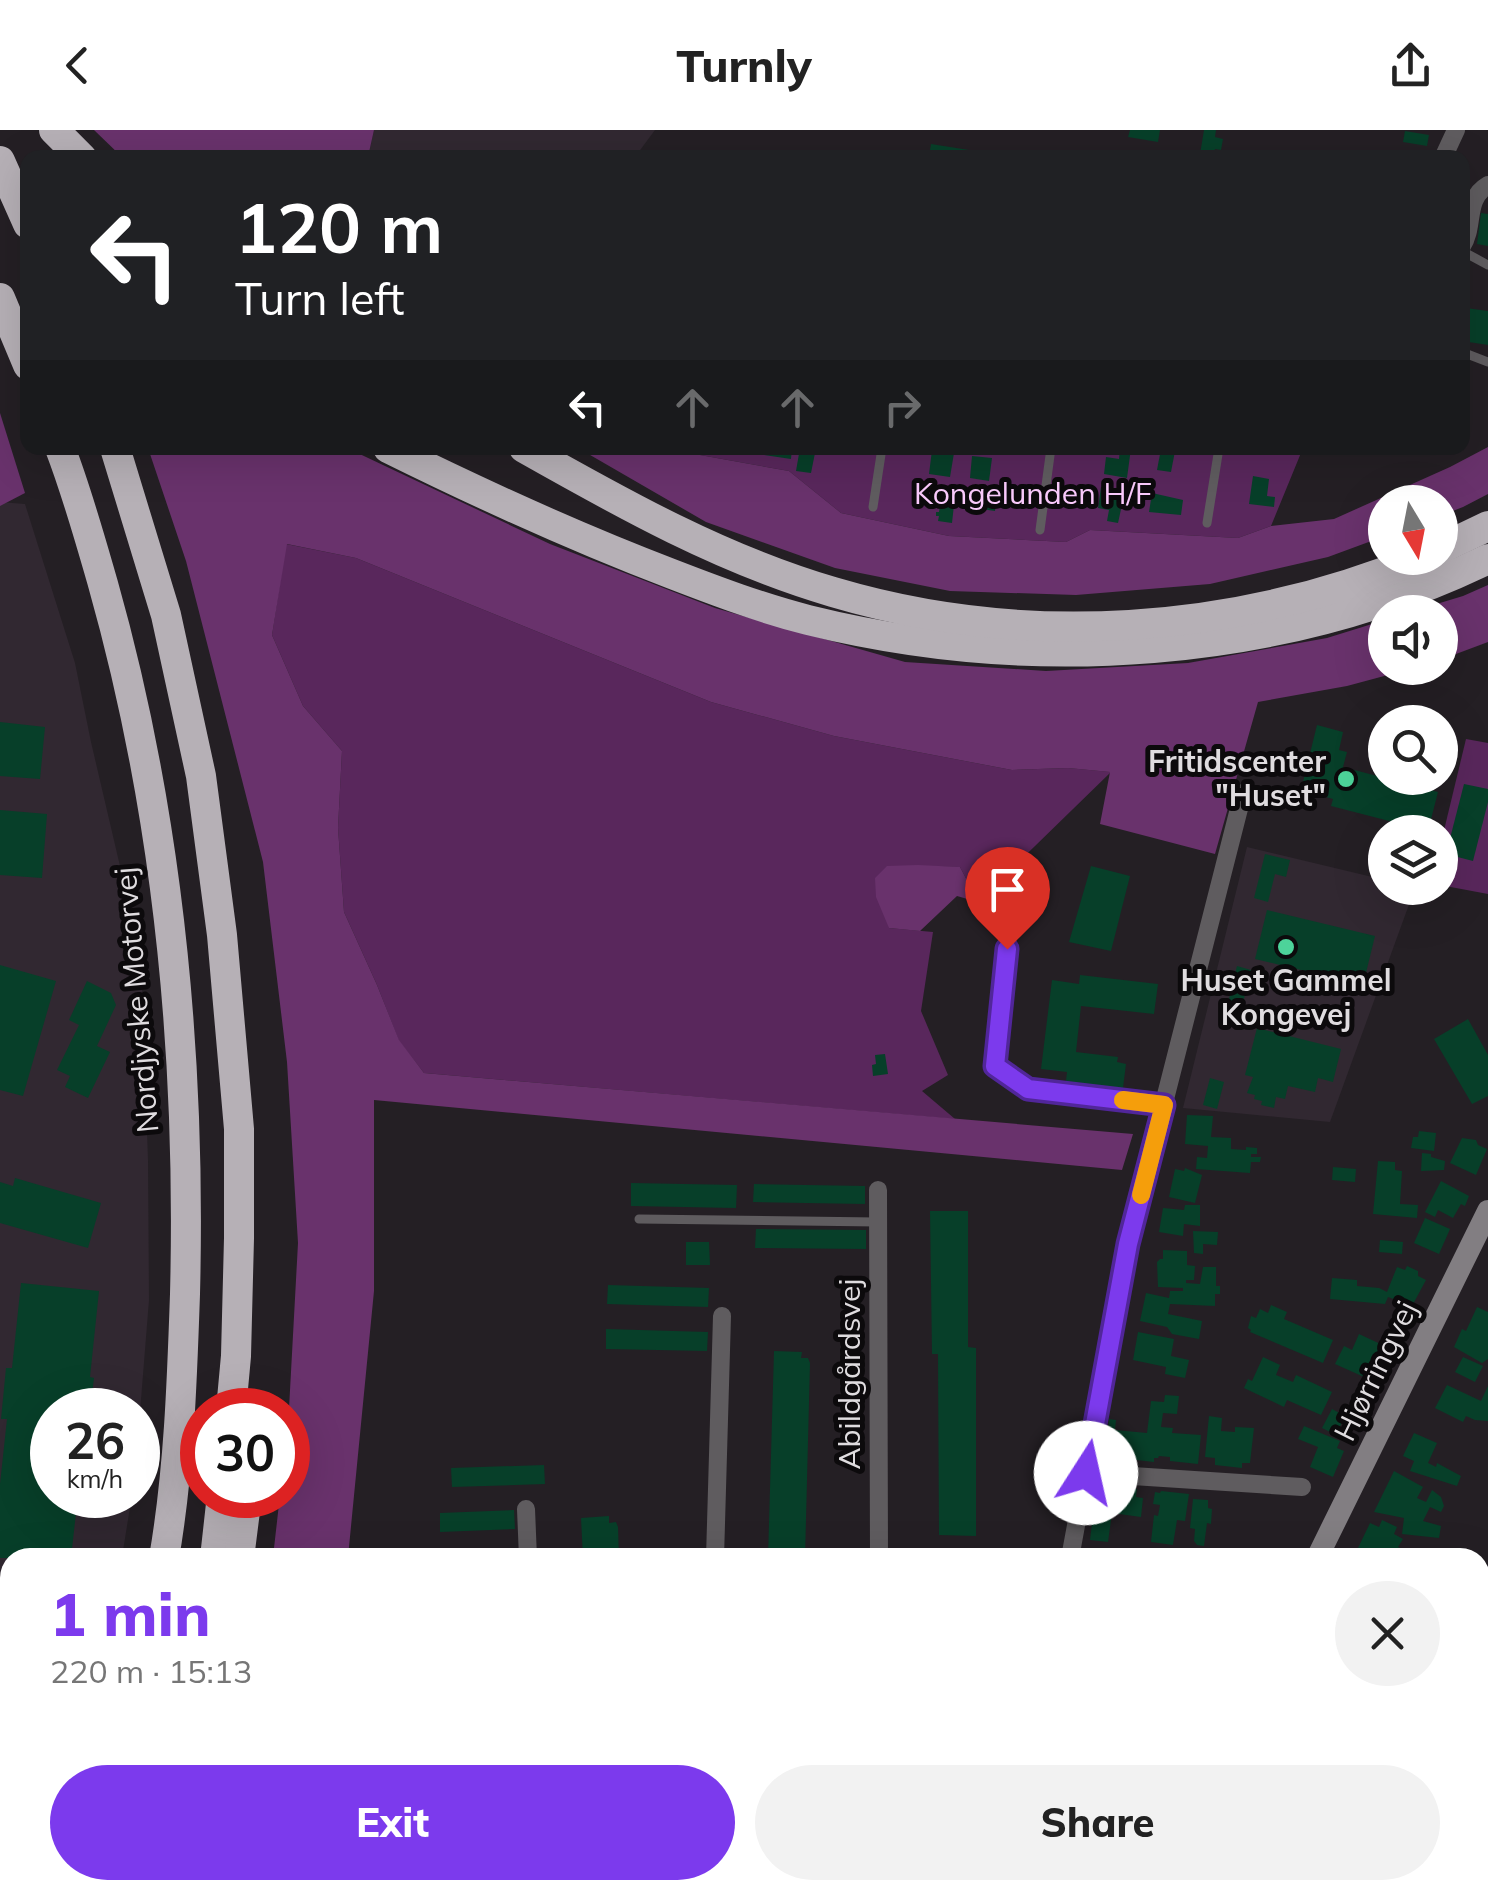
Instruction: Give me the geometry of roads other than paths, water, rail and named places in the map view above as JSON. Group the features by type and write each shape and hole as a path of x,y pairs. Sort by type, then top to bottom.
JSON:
{"highway":[{"path":"54,130 74,150"},
{"path":"0,161 20,207"},
{"path":"0,298 20,346"},
{"name":"Nordjyske Motorvej","path":"62,455 119,641 145,756 173,956 184,1103 186,1242 183,1364 165,1548"},
{"path":"117,455 166,615 201,776 222,935 239,1129 233,1388"},
{"path":"402,455 614,552 732,597 824,624 957,647 1110,651 1244,636 1337,615 1410,592 1488,559"},
{"path":"537,455 644,515 736,557 832,592 910,611 989,622 1069,627 1133,625 1229,614 1307,597 1378,575"},
{"path":"1458,540 1488,526"},
{"path":"239,1238 249,1388"},
{"path":"215,1548 219,1518"},
{"path":"240,1548 243,1518"}],"main road":[{"name":"Hjørringvej","path":"1322,1548 1488,1210"}],"street":[{"path":"1470,214 1477,186"},
{"path":"1072,1548 1128,1244 1243,793"},
{"name":"Abildgårdsvej","path":"878,1190 879,1548"},
{"path":"715,1548 722,1316"},
{"path":"1086,1473 1302,1487"},
{"path":"526,1509 528,1548"}],"lane":[{"path":"873,507 881,455"},
{"path":"1040,530 1050,455"},
{"path":"1207,523 1218,455"},
{"path":"1007,949 995,1066 1028,1089 1164,1105"},
{"path":"639,1219 877,1222"}],"place":[{"name":"Fritidscenter \"Huset\"","path":"1346,779"},
{"name":"Huset Gammel Kongevej","path":"1286,947"}],"park label":[{"name":"Kongelunden H/F","path":"1033,494"}]}
